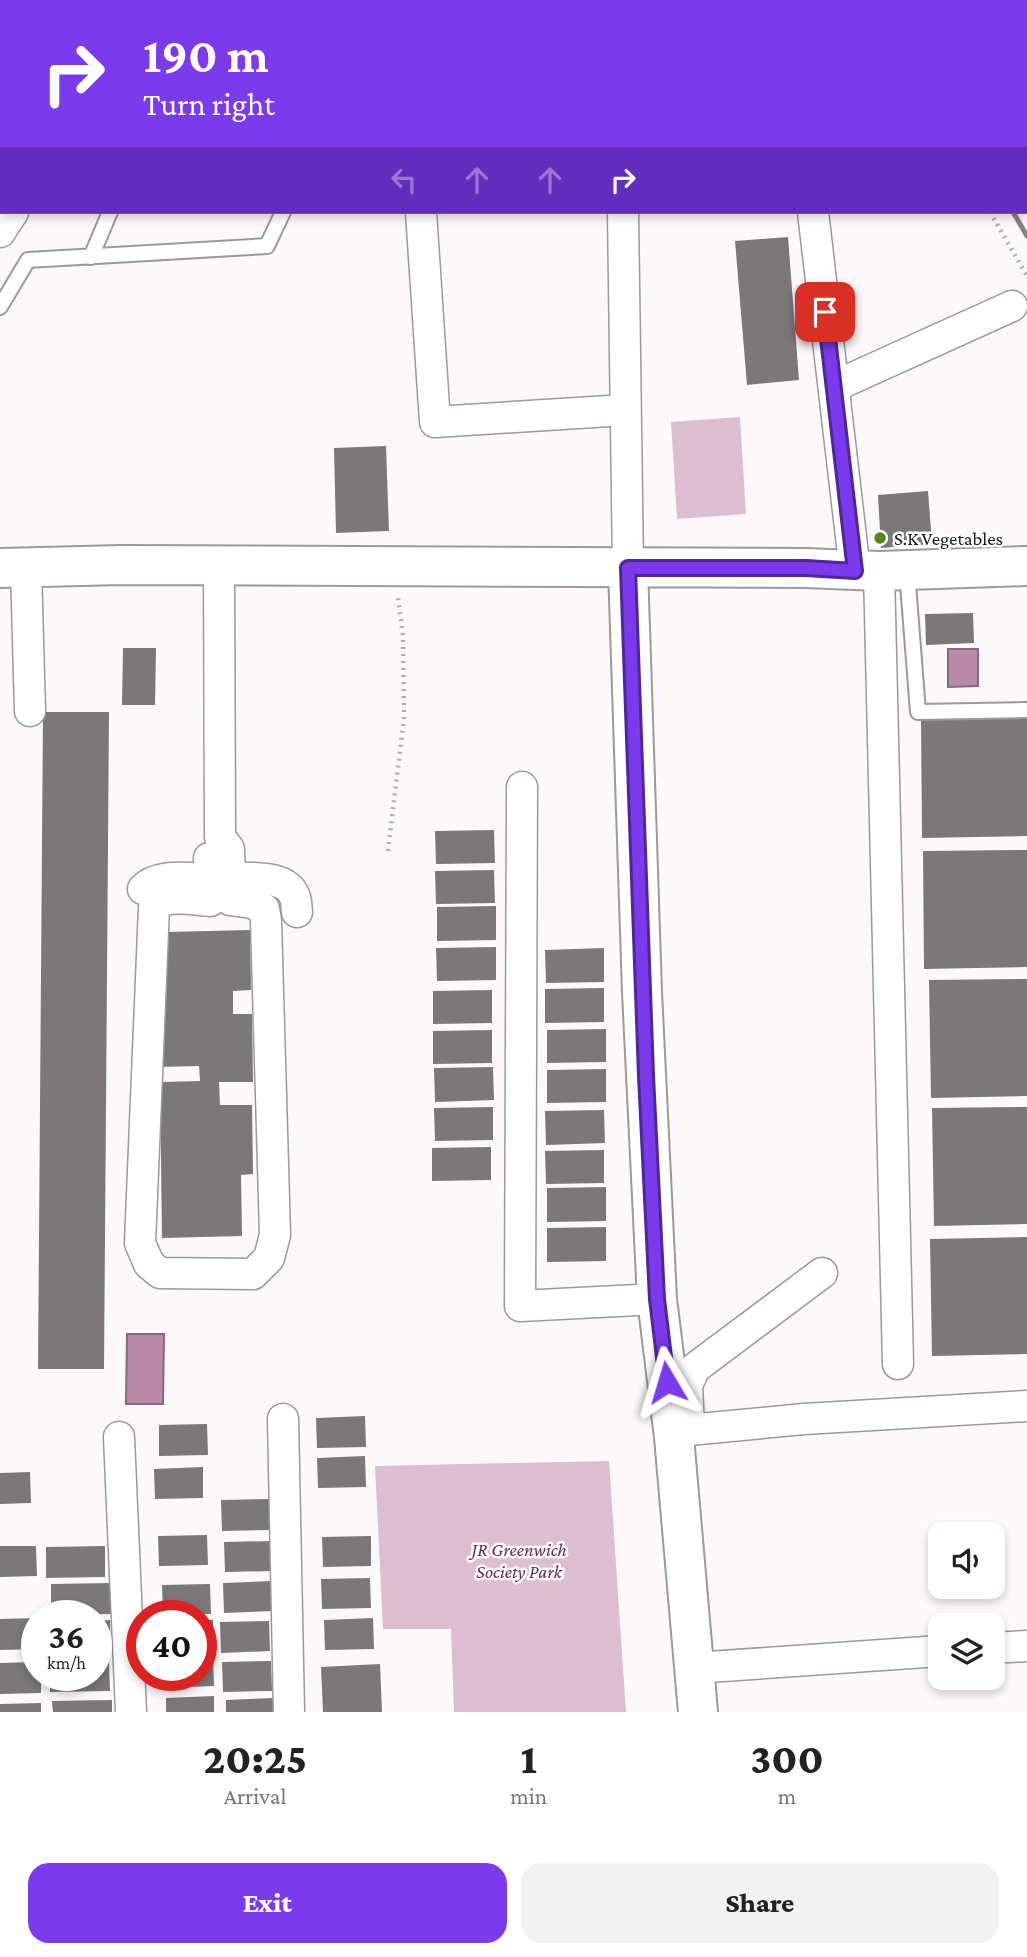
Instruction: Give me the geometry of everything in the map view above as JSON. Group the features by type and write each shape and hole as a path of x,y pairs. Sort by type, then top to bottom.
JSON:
{"street":[{"path":"0,232 12,214"},
{"path":"421,214 435,422 625,410"},
{"path":"623,214 628,568 642,992 657,1299 703,1667"},
{"path":"813,214 835,386 880,571 898,1364"},
{"path":"835,386 1012,306"},
{"path":"30,711 13,568 122,565 806,568 880,571 1027,566"},
{"path":"219,566 220,837 210,849 220,889"},
{"path":"522,787 520,1306 657,1299"},
{"path":"136,912 138,895 147,885 161,879 220,889 264,909 275,1235 269,1258 253,1274 160,1273 149,1264 140,1243 154,907 159,901 166,899 220,889 270,880 288,886 295,896 297,912"},
{"path":"698,1712 703,1667 687,1385 695,1368 822,1273"},
{"path":"689,1430 804,1419 1027,1406"},
{"path":"283,1419 289,1712"},
{"path":"119,1437 131,1712"},
{"path":"1005,1647 1027,1646"},
{"path":"703,1667 928,1652"}],"lane":[{"path":"91,257 109,214"},
{"path":"0,307 28,260 267,246 282,214"},
{"path":"880,571 918,712 1027,709"}],"path":[{"path":"991,214 1027,276"},
{"path":"388,851 404,718 399,567"}],"green space":[{"path":"740,417 746,514 677,519 671,422"},
{"name":"JR Greenwich Society Park","path":"609,1461 626,1712 454,1712 451,1629 383,1629 375,1466"}],"shaded area":[{"path":"948,649 978,649 978,686 948,687"},
{"path":"127,1334 164,1334 163,1404 126,1404"}],"building":[{"path":"788,237 799,380 747,385 735,241"},
{"path":"386,446 389,531 336,533 334,448"},
{"path":"928,491 932,544 881,548 878,495"},
{"path":"973,613 974,643 926,645 925,614"},
{"path":"123,648 156,648 155,705 122,705"},
{"path":"43,712 109,712 104,1369 38,1369"},
{"path":"1027,718 1027,836 922,838 921,720"},
{"path":"494,830 495,863 436,864 435,831"},
{"path":"1027,850 1027,967 924,969 923,851"},
{"path":"494,870 495,903 436,904 435,871"},
{"path":"496,906 496,940 437,941 437,907"},
{"path":"250,930 251,990 233,991 233,1014 252,1014 253,1082 219,1082 220,1105 252,1105 253,1174 241,1175 242,1236 162,1238 160,1082 200,1081 199,1066 158,1067 157,990 166,990 166,932"},
{"path":"496,947 496,980 437,981 436,948"},
{"path":"604,948 604,982 546,983 545,950"},
{"path":"1027,979 1027,1096 931,1098 929,980"},
{"path":"604,988 604,1022 545,1023 545,989"},
{"path":"492,990 492,1023 433,1024 433,991"},
{"path":"606,1029 606,1062 547,1063 547,1030"},
{"path":"492,1030 492,1063 433,1064 433,1031"},
{"path":"493,1067 494,1100 435,1102 434,1068"},
{"path":"606,1069 606,1102 547,1103 547,1070"},
{"path":"493,1107 493,1140 435,1141 434,1108"},
{"path":"1027,1107 1027,1224 934,1226 932,1108"},
{"path":"604,1110 605,1143 546,1145 545,1111"},
{"path":"491,1147 491,1180 432,1181 432,1148"},
{"path":"604,1150 604,1183 546,1184 545,1151"},
{"path":"606,1187 606,1221 547,1222 547,1188"},
{"path":"606,1227 606,1261 547,1262 547,1228"},
{"path":"1027,1237 1027,1354 932,1356 930,1239"},
{"path":"365,1416 366,1447 317,1448 316,1418"},
{"path":"207,1424 208,1455 159,1456 159,1425"},
{"path":"365,1456 366,1487 318,1488 317,1458"},
{"path":"203,1467 203,1498 155,1499 154,1469"},
{"path":"30,1472 31,1503 0,1504 0,1473"},
{"path":"270,1499 271,1530 222,1531 221,1500"},
{"path":"207,1535 208,1565 159,1566 158,1536"},
{"path":"371,1536 371,1566 323,1567 322,1537"},
{"path":"272,1541 273,1571 225,1572 224,1542"},
{"path":"0,1546 36,1546 37,1576 0,1577"},
{"path":"105,1546 105,1577 46,1578 46,1547"},
{"path":"370,1578 371,1608 322,1609 321,1579"},
{"path":"272,1581 273,1611 224,1613 223,1583"},
{"path":"110,1583 111,1600 51,1600 51,1584"},
{"path":"210,1584 211,1600 162,1600 162,1585"},
{"path":"21,1618 21,1649 0,1650 0,1619"},
{"path":"373,1618 374,1649 325,1650 324,1620"},
{"path":"269,1621 270,1651 221,1653 220,1622"},
{"path":"271,1661 272,1691 223,1692 222,1662"},
{"path":"21,1662 21,1691 41,1693 0,1694 0,1663"},
{"path":"380,1664 382,1712 323,1712 321,1667"},
{"path":"214,1696 214,1712 166,1712 166,1698"},
{"path":"274,1698 275,1712 226,1712 226,1700"},
{"path":"112,1700 112,1712 53,1712 52,1701"},
{"path":"41,1703 41,1712 0,1712 0,1704"}],"railway":[{"path":"1014,214 1027,236"}],"place":[{"name":"S.K Vegetables","path":"880,538"}],"route":[{"path":"667,1382 657,1299 646,1076 628,568 806,568 855,571 825,312"}]}
